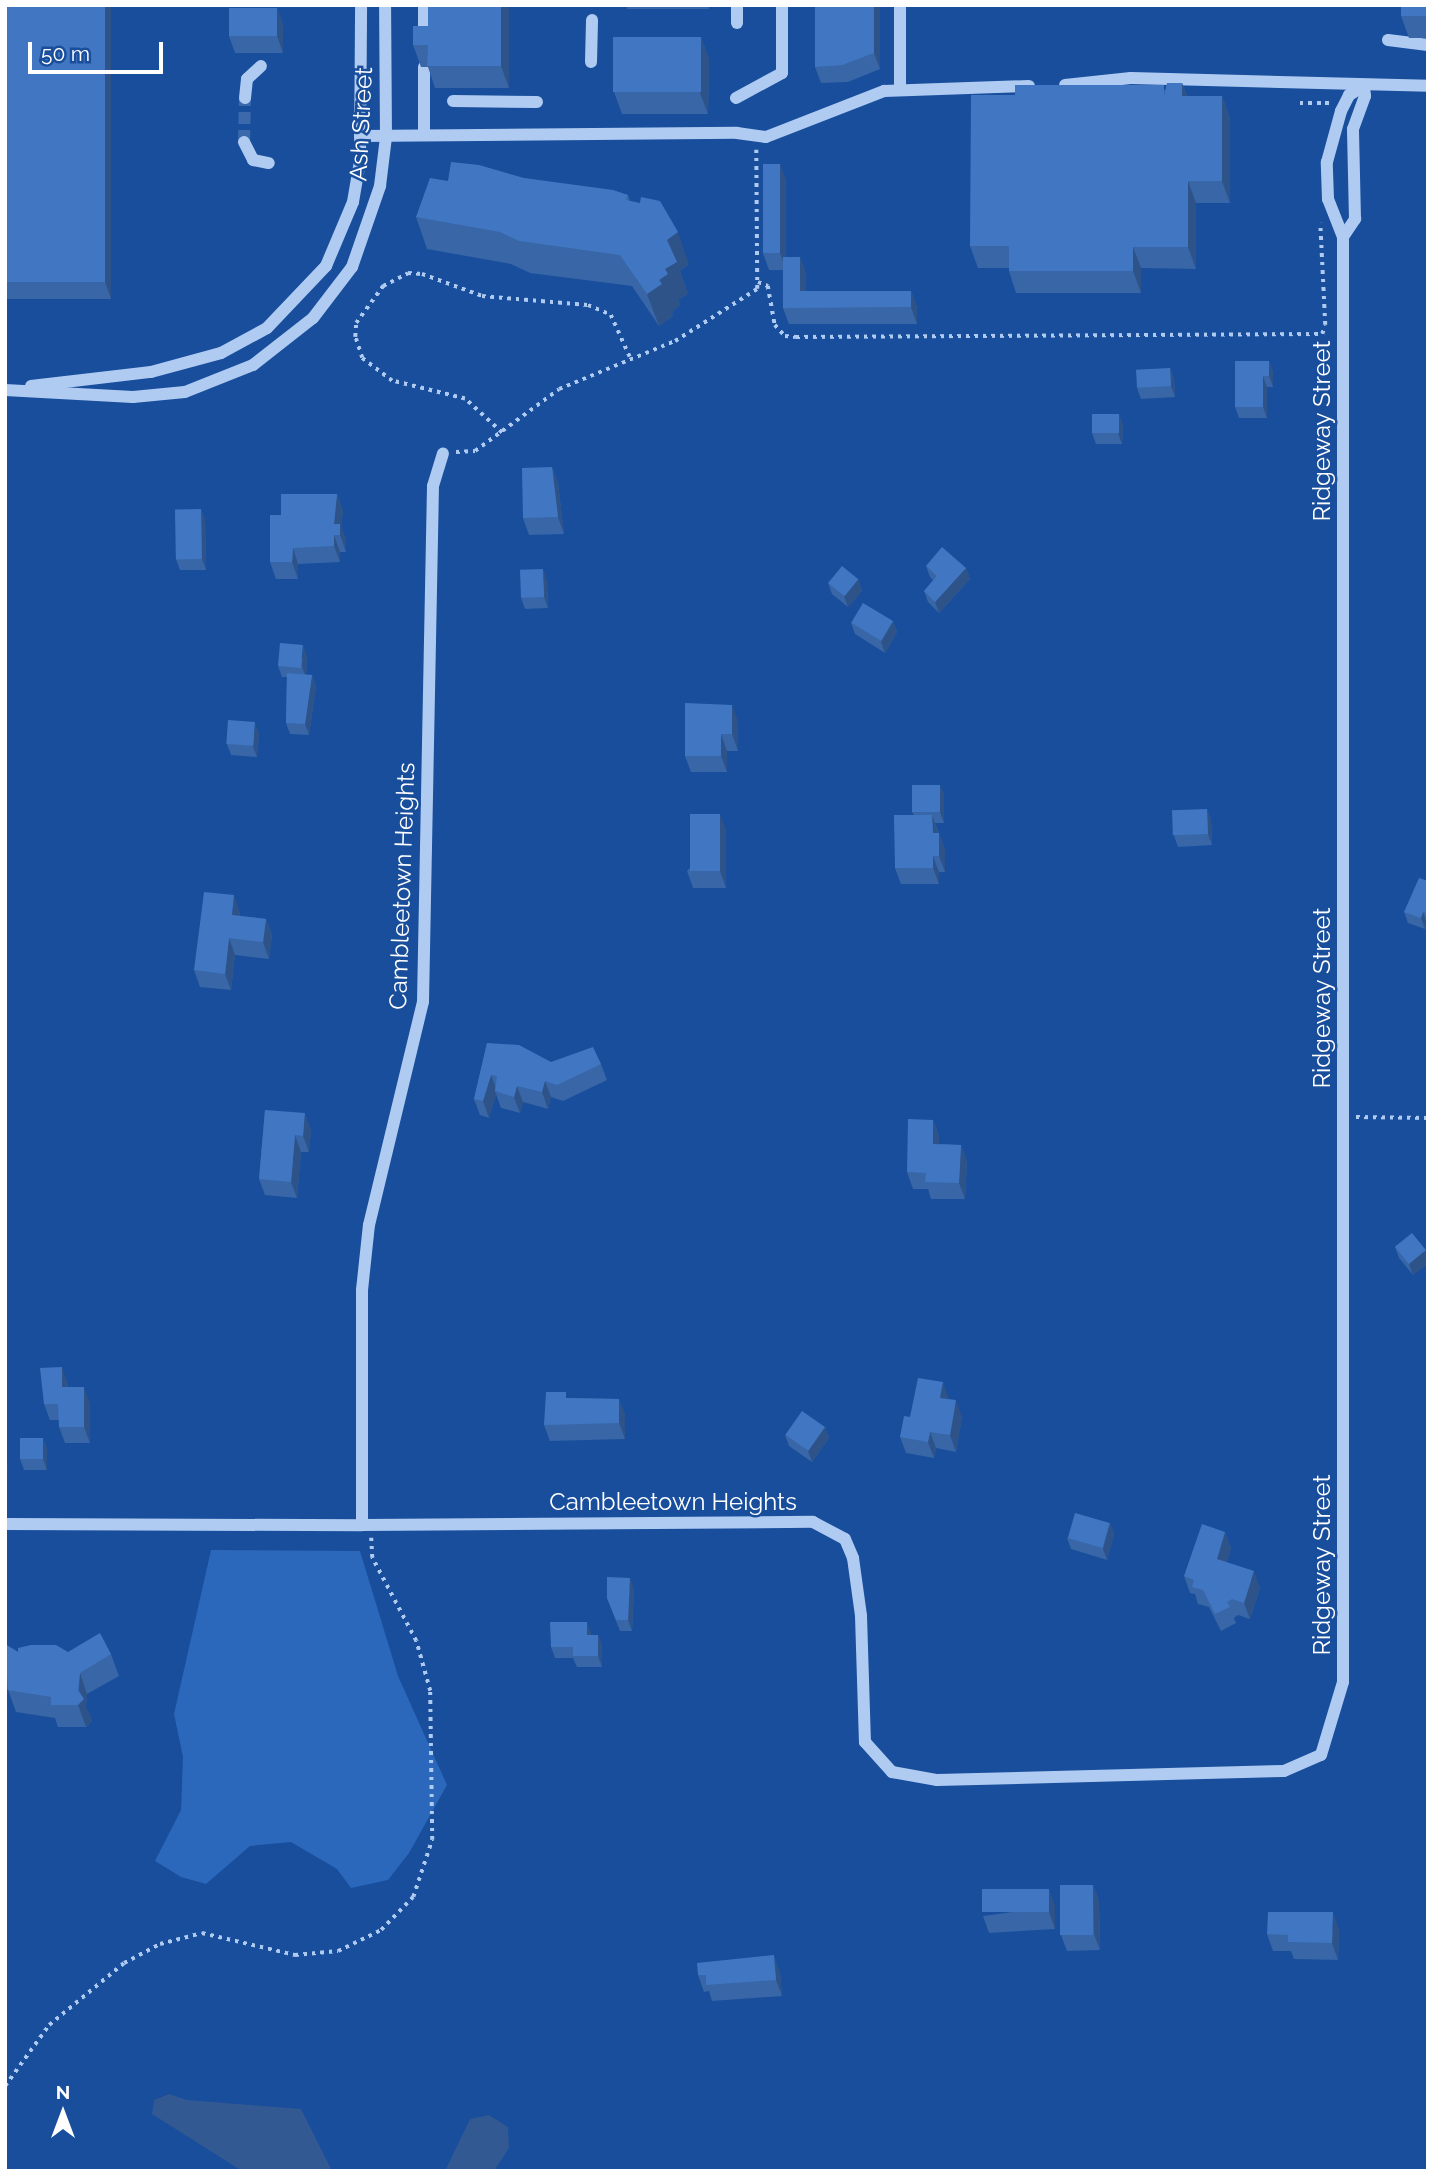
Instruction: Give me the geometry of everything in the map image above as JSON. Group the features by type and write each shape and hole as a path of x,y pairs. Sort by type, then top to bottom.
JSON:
{"street":[{"name":"Ash Street","path":"5,390 151,372 221,353 267,328 326,266 340,239 353,202 360,136 361,5"},
{"name":"Ash Street","path":"5,390 133,397 185,392 253,365 285,344 330,301 352,267 380,186 386,136 385,5"},
{"path":"424,5 424,48"},
{"path":"737,5 737,23"},
{"path":"736,98 782,73 782,5"},
{"path":"900,5 900,88"},
{"path":"591,62 592,20"},
{"path":"1388,40 1428,45"},
{"path":"244,99 247,79 261,66"},
{"path":"424,67 424,135"},
{"path":"360,136 737,133 766,137 849,102 900,88 1079,85 1131,78 1428,86"},
{"name":"Ridgeway Street","path":"1321,1755 1343,1682 1343,237 1328,199 1327,162 1340,111 1349,94 1364,86"},
{"name":"Ridgeway Street","path":"1343,237 1355,219 1353,129 1364,86"},
{"path":"453,101 537,102"},
{"path":"244,142 253,160 269,163"},
{"name":"Cambleetown Heights","path":"367,1525 362,1290 369,1225 423,1002 433,486 443,453"},
{"name":"Cambleetown Heights","path":"5,1524 813,1522 845,1539 853,1558 861,1616 864,1742 892,1772 937,1780 1284,1771 1321,1755"}],"path":[{"path":"1327,110 1331,103"},
{"path":"443,453 475,451 559,389 692,332 749,295 758,282 756,152"},
{"path":"758,282 768,286 775,326 785,336 1322,334 1325,298 1318,214"},
{"path":"502,433 465,399 392,381 362,358 355,337 356,323 383,286 408,273 422,274 482,296 588,305 611,315 630,357"},
{"path":"1343,1115 1428,1118"},
{"path":"5,2086 49,2025 83,1994 160,1944 202,1933 295,1955 338,1951 381,1930 413,1897 432,1840 428,1679 416,1641 372,1558 367,1525"}],"shaded area":[{"path":"211,1550 360,1551 398,1676 447,1785 409,1853 388,1880 351,1888 337,1869 291,1842 250,1846 206,1884 181,1877 155,1861 181,1810 183,1757 174,1714"},
{"path":"169,2094 187,2100 301,2109 332,2171 242,2171 152,2114 154,2100"},
{"path":"489,2115 508,2127 509,2148 494,2171 445,2171 470,2119"}],"building":[{"path":"5,5 105,5 105,282 5,282"},
{"path":"428,5 501,5 501,66 427,66 428,45 413,45 413,26 428,26"},
{"path":"815,5 874,5 874,53 842,65 815,67"},
{"path":"1401,5 1428,5 1428,16 1401,16"},
{"path":"229,8 277,8 277,36 229,36"},
{"path":"613,37 701,37 701,92 613,92"},
{"path":"1167,83 1182,83 1182,96 1222,96 1222,181 1188,181 1188,247 1133,247 1133,271 1009,271 1009,246 970,246 971,95 1015,95 1015,85 1164,85 1164,96"},
{"path":"451,162 479,165 524,178 613,190 628,195 626,200 640,203 641,197 660,201 678,232 667,240 677,262 665,269 668,274 659,280 662,284 647,294 620,255 519,241 500,232 416,217 430,178 448,181"},
{"path":"763,164 780,164 780,253 763,253"},
{"path":"783,257 800,257 800,291 911,291 911,307 783,308"},
{"path":"1235,361 1269,361 1269,376 1263,376 1263,407 1235,407"},
{"path":"1170,368 1171,386 1137,388 1136,370"},
{"path":"1092,414 1119,414 1119,433 1092,433"},
{"path":"552,467 558,517 523,518 522,468"},
{"path":"281,494 337,494 334,524 340,524 340,535 334,535 334,546 293,548 292,562 270,562 270,515 281,515"},
{"path":"175,509 201,509 202,559 176,559"},
{"path":"942,547 966,568 935,602 924,591 937,576 926,566"},
{"path":"842,566 858,579 844,596 828,583"},
{"path":"543,569 544,597 521,598 520,570"},
{"path":"863,603 893,621 881,641 851,623"},
{"path":"280,643 303,645 301,668 278,666"},
{"path":"287,673 312,675 305,724 286,723"},
{"path":"685,703 732,705 732,734 721,734 721,756 685,756"},
{"path":"228,720 255,722 253,746 226,744"},
{"path":"912,785 940,785 940,812 912,812"},
{"path":"1207,809 1208,834 1173,835 1172,810"},
{"path":"690,814 720,814 720,871 690,871"},
{"path":"894,815 932,815 933,833 939,833 939,856 933,856 933,868 895,868"},
{"path":"1419,878 1428,881 1428,913 1423,912 1421,918 1404,912"},
{"path":"204,892 234,895 232,915 266,919 263,942 229,938 225,974 194,970"},
{"path":"487,1043 519,1045 551,1062 593,1047 601,1064 557,1085 545,1081 542,1092 517,1086 514,1097 495,1091 497,1076 491,1075 483,1101 474,1099"},
{"path":"265,1110 305,1113 303,1136 295,1135 291,1182 259,1179"},
{"path":"908,1119 933,1120 933,1144 961,1145 959,1183 925,1182 926,1173 907,1172"},
{"path":"1412,1233 1426,1250 1409,1264 1395,1247"},
{"path":"62,1367 62,1387 84,1387 84,1427 59,1427 58,1404 44,1404 40,1368"},
{"path":"918,1378 943,1382 940,1398 956,1400 950,1435 930,1432 928,1442 900,1437 904,1416 910,1417"},
{"path":"546,1392 566,1392 566,1398 619,1399 619,1423 544,1425"},
{"path":"802,1411 825,1427 808,1451 785,1435"},
{"path":"20,1438 43,1438 43,1459 20,1459"},
{"path":"1075,1513 1110,1523 1102,1548 1068,1538"},
{"path":"1202,1524 1225,1532 1217,1559 1254,1571 1244,1603 1232,1599 1227,1602 1230,1607 1215,1614 1203,1590 1192,1587 1194,1580 1184,1576"},
{"path":"607,1577 630,1578 628,1620 616,1620 607,1598"},
{"path":"550,1622 587,1622 587,1635 598,1635 598,1656 573,1656 573,1647 551,1647"},
{"path":"100,1633 111,1654 80,1673 78,1690 84,1699 78,1705 51,1705 51,1697 8,1690 5,1644 18,1652 18,1648 31,1645 56,1645 68,1652"},
{"path":"1060,1885 1093,1885 1093,1935 1060,1935"},
{"path":"982,1889 1049,1889 1049,1912 982,1912"},
{"path":"1268,1912 1333,1912 1332,1943 1288,1942 1288,1935 1267,1934"},
{"path":"774,1955 776,1980 706,1985 706,1975 698,1975 697,1963"}],"tunnel":[{"path":"244,142 245,98"}]}
